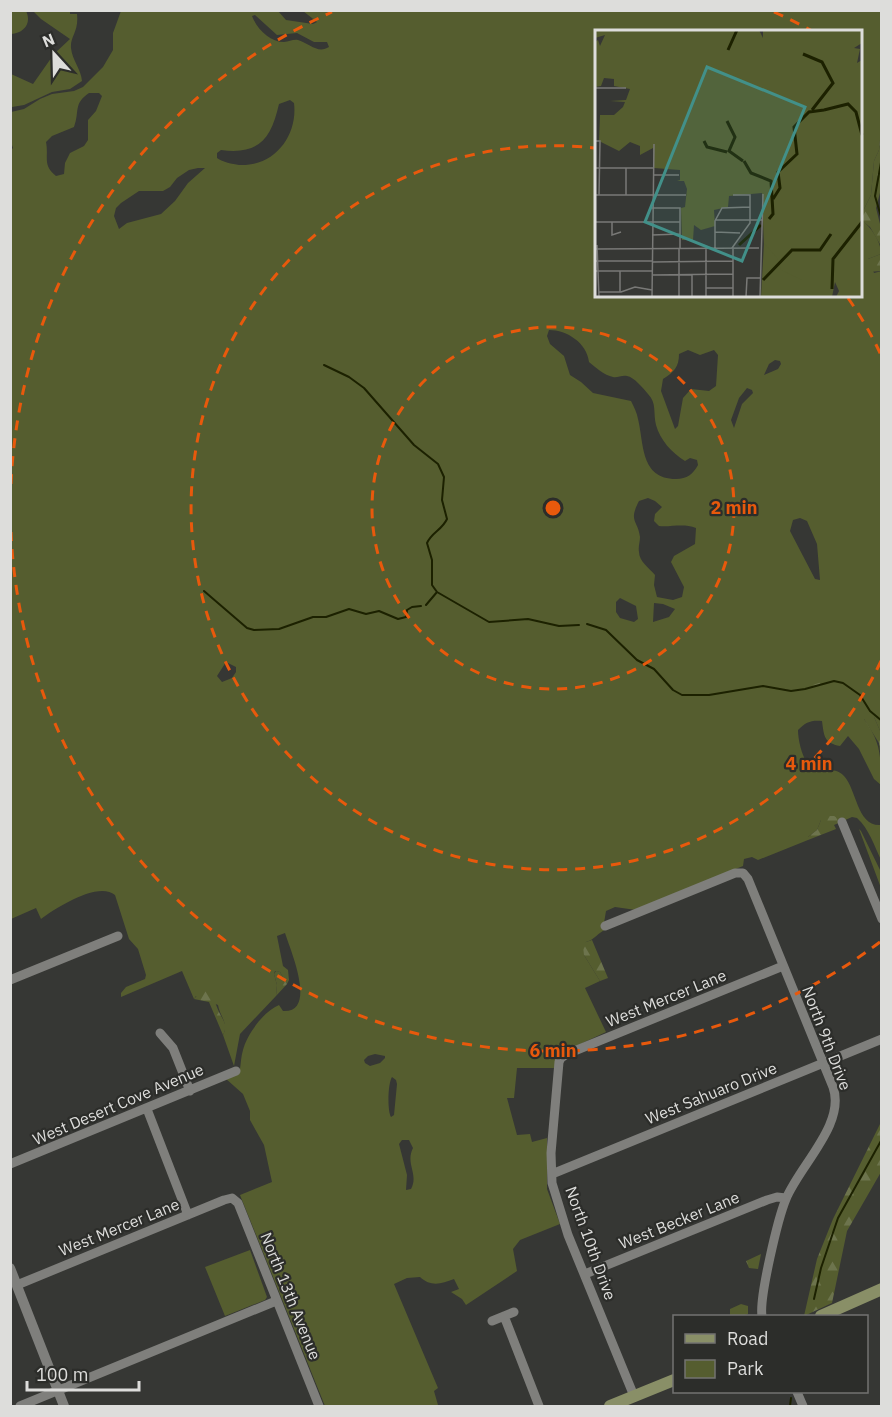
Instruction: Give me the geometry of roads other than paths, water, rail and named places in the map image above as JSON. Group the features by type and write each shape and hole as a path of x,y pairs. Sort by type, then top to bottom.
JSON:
{"main road":[{"path":"825,1315 882,1289"},
{"path":"610,1407 673,1381"}],"street":[{"path":"842,822 882,919"},
{"name":"North 9th Drive","path":"606,926 735,873 743,873 748,879 836,1094 835,1112 816,1150 786,1198 761,1301 762,1315"},
{"path":"10,980 118,936"},
{"name":"West Mercer Lane","path":"561,1058 783,966"},
{"path":"160,1033 173,1048 190,1091"},
{"name":"West Sahuaro Drive","path":"552,1174 882,1039"},
{"name":"North 10th Drive","path":"561,1058 552,1133 552,1174 561,1215 634,1396"},
{"name":"West Desert Cove Avenue","path":"10,1164 236,1071"},
{"path":"147,1109 188,1215"},
{"name":"West Becker Lane","path":"585,1274 767,1200 777,1197 786,1198"},
{"name":"West Mercer Lane","path":"15,1284 232,1198"},
{"name":"North 13th Avenue","path":"232,1198 238,1203 318,1404"},
{"path":"10,1268 64,1407"},
{"path":"20,1407 276,1301"},
{"path":"492,1321 514,1312"},
{"path":"504,1316 539,1407"},
{"path":"797,1393 803,1407"},
{"path":"308,1407 318,1404"}],"waterway":[{"path":"882,157 875,196 882,220"},
{"path":"324,365 349,377 364,388 414,445 438,464 444,477 442,500 447,519 427,543 432,560 432,585 437,592 489,622 528,619 559,626 579,625"},
{"path":"204,591 247,628 254,630 279,629 313,617 326,617 349,609 366,614 379,611 398,619 406,617 407,610 412,607 421,606"},
{"path":"426,605 437,592"},
{"path":"587,624 606,630 637,660 654,669 673,690 682,695 709,695 763,686 791,691 834,681 843,683 860,695 870,711 882,721"},
{"path":"814,1299 821,1268 838,1218 882,1139"},
{"path":"790,1406 791,1398"}]}
